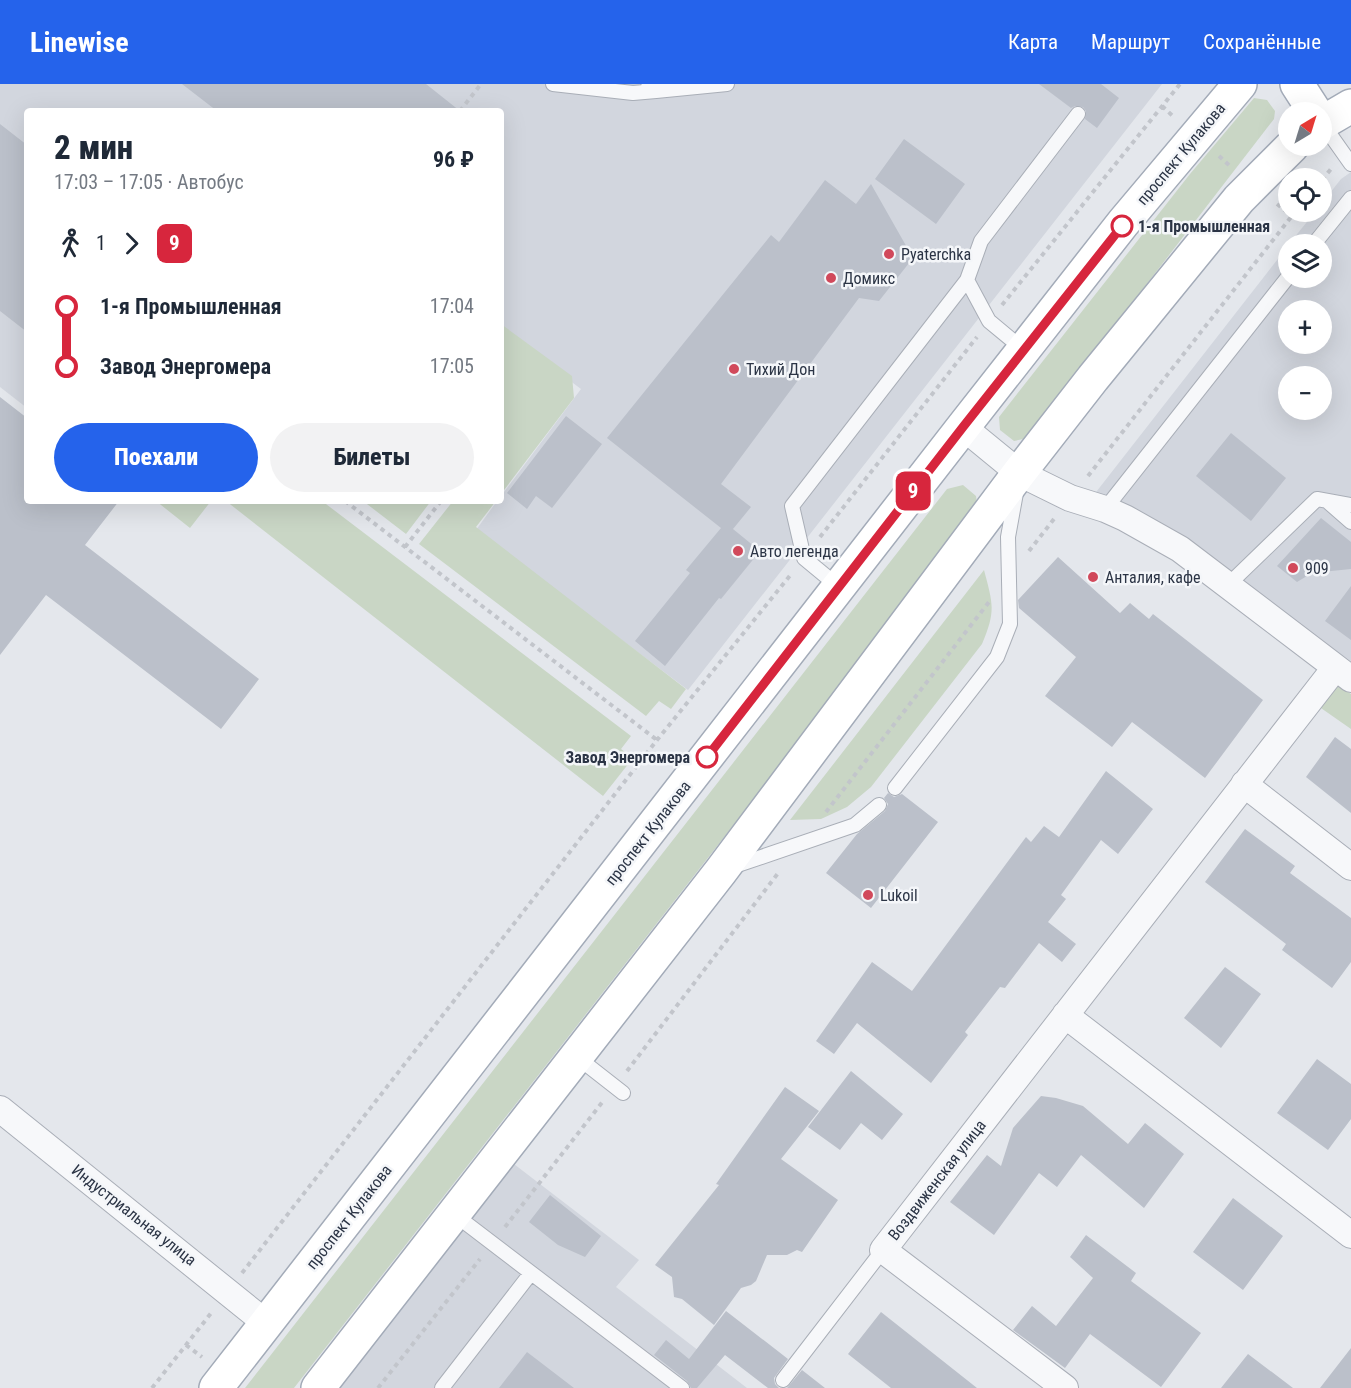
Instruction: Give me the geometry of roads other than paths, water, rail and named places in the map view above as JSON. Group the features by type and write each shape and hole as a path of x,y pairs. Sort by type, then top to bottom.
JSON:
{"main road":[{"path":"1297,84 1309,102"},
{"name":"проспект Кулакова","path":"216,1388 963,427 1123,224 1237,86"},
{"path":"1332,117 1351,106"},
{"path":"318,1388 721,871 1019,473 1093,378 1252,184 1281,156"}],"street":[{"path":"963,427 1019,473 1070,498 1125,518 1180,549 1343,674"},
{"name":"Воздвиженская улица","path":"1065,1388 883,1250 1244,784 1343,674"},
{"path":"1244,784 1351,867"},
{"path":"1065,1015 1351,1235"},
{"name":"Индустриальная улица","path":"0,1109 267,1323"}],"lane":[{"path":"553,84 633,93 727,84"},
{"path":"641,84 656,91"},
{"path":"839,588 804,558 792,506 967,280 981,241 1078,114"},
{"path":"1332,137 1351,164"},
{"path":"1322,234 1351,198"},
{"path":"967,280 989,321 1024,350"},
{"path":"1105,509 1279,288"},
{"path":"895,788 997,657 1010,624 1008,537 1019,473"},
{"path":"1228,585 1317,499 1351,504"},
{"path":"1328,501 1351,522"},
{"path":"721,871 855,825 879,805"},
{"path":"577,1057 619,1090"},
{"path":"454,1214 682,1388"},
{"path":"783,1380 883,1250"},
{"path":"442,1388 531,1273"}],"place":[{"name":"1-я Промышленная","path":"1122,226"},
{"name":"Pyaterchka","path":"889,254"},
{"name":"Домикс","path":"831,278"},
{"name":"Тихий Дон","path":"734,369"},
{"name":"Авто легенда","path":"738,551"},
{"name":"909","path":"1293,568"},
{"name":"Анталия, кафе","path":"1093,577"},
{"name":"Завод Энергомера","path":"707,757"},
{"name":"Lukoil","path":"868,895"}]}
